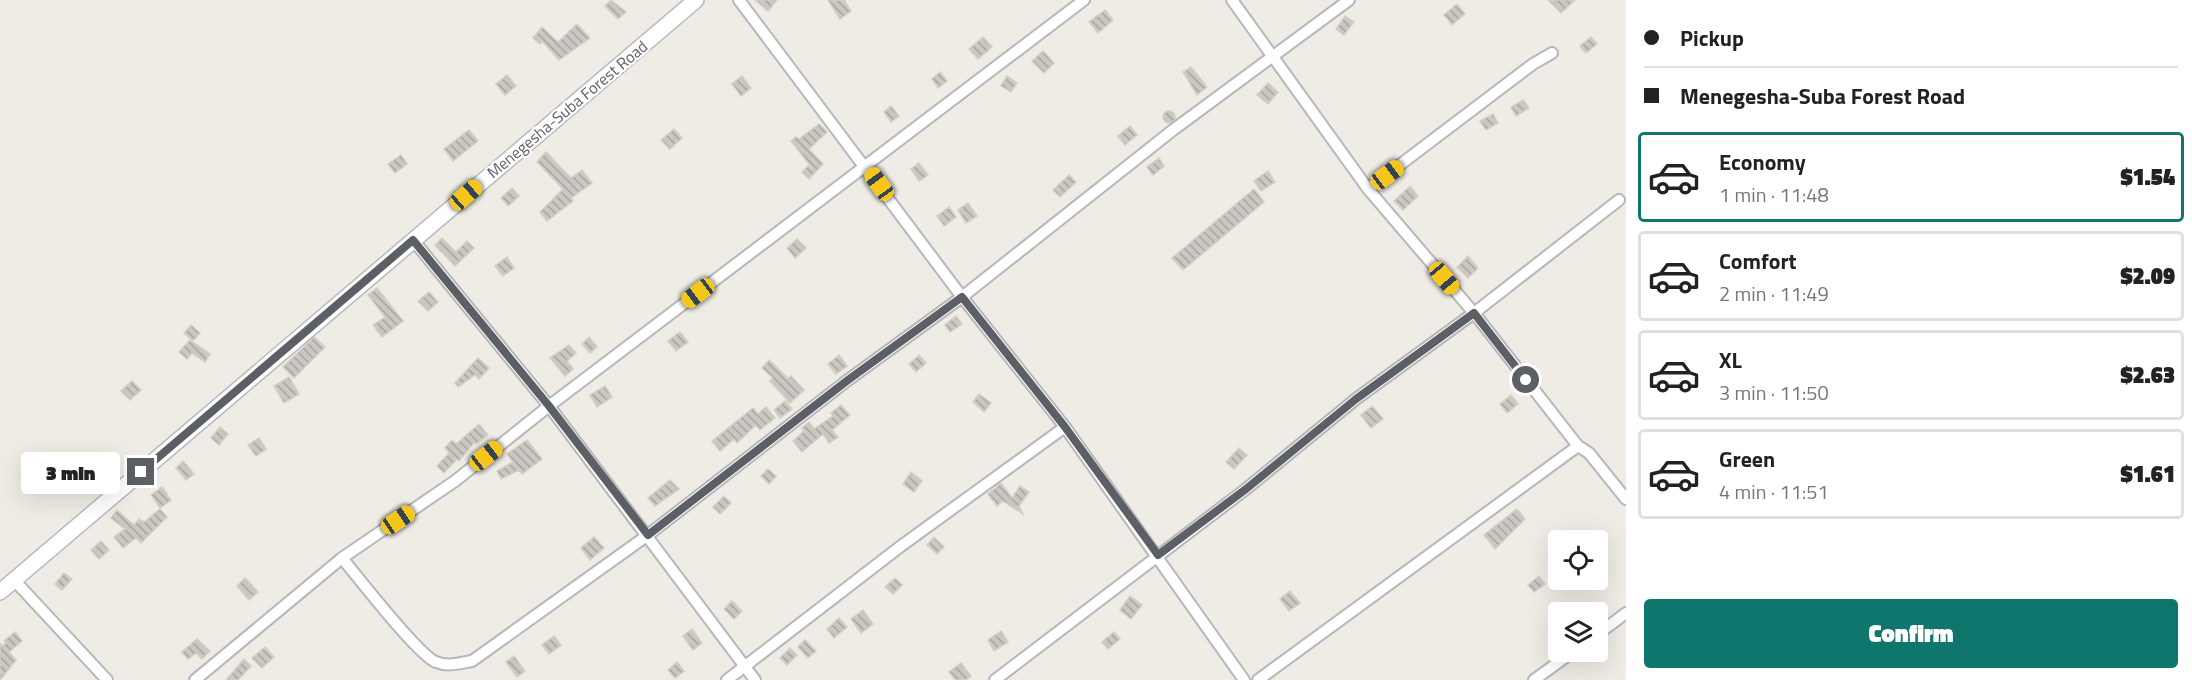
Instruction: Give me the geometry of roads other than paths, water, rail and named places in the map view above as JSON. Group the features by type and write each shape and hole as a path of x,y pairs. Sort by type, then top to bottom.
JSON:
{"street":[{"name":"Menegesha-Suba Forest Road","path":"0,591 696,0"},
{"path":"739,0 962,297 1065,427 1158,555 1244,680"},
{"path":"195,680 342,558 455,481 549,406 1084,0"},
{"path":"1232,0 1368,189 1474,313 1578,446 1588,453 1626,500"},
{"path":"342,558 392,617 434,661 448,665 472,661 648,535 848,380 962,297 1173,130 1274,58 1349,0"},
{"path":"1368,189 1533,64 1552,53"},
{"path":"995,680 1246,489 1356,399 1474,313 1619,200"},
{"path":"413,240 549,406 755,680"},
{"path":"727,680 901,546 1065,427"},
{"path":"1258,680 1578,446"},
{"path":"14,580 107,680"},
{"path":"1608,626 1626,613"},
{"path":"1534,680 1559,662"}]}
